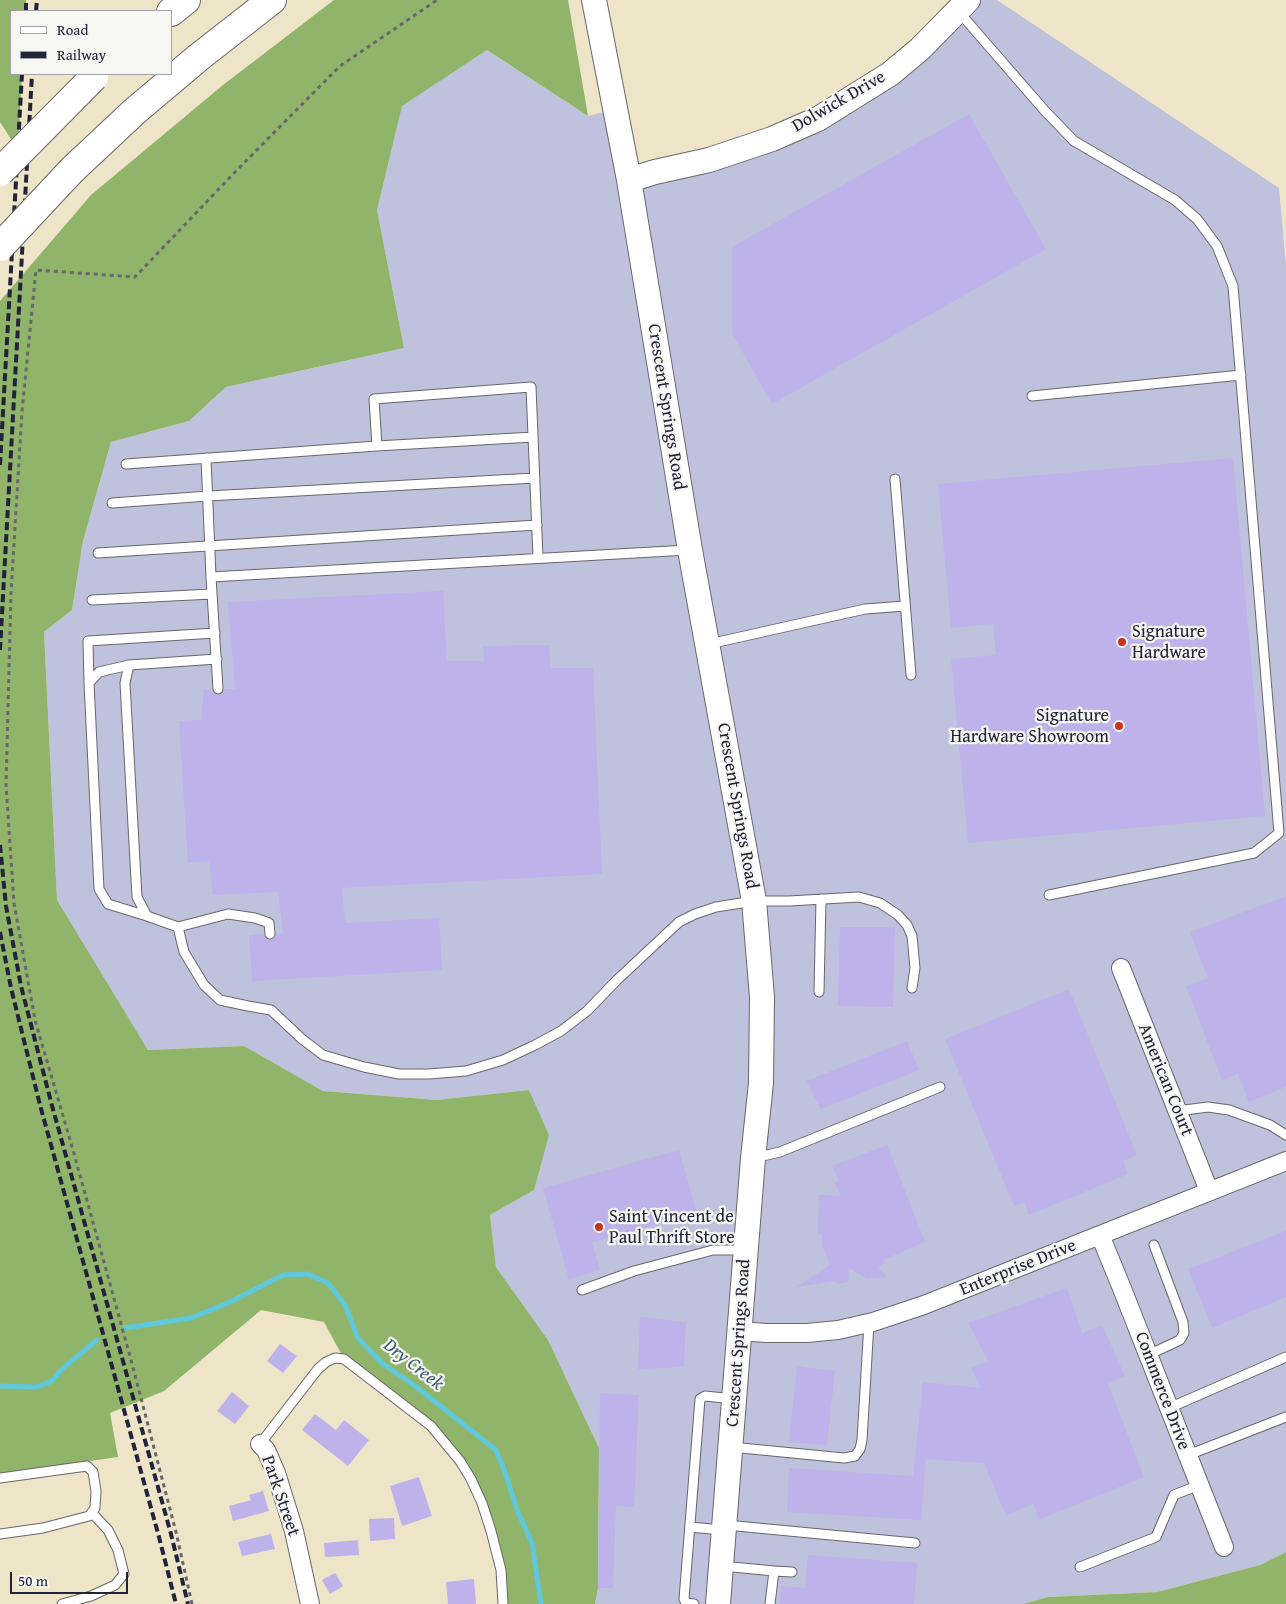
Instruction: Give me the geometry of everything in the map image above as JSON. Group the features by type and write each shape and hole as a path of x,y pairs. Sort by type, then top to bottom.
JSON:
{"highway":[{"path":"172,11 186,0"},
{"path":"0,246 72,170 135,111 199,57 272,0"},
{"path":"0,172 96,76"}],"main road":[{"name":"Dolwick Drive","path":"629,180 709,160 772,140 818,120 890,74 920,49 959,4"},
{"name":"Crescent Springs Road","path":"596,8 629,180 690,550 754,900 762,997 761,1083 753,1158 718,1604"}],"street":[{"name":"American Court","path":"1121,968 1209,1192"},
{"name":"Enterprise Drive","path":"740,1331 807,1333 838,1330 869,1323 924,1305 1286,1161"},
{"name":"Commerce Drive","path":"1100,1235 1224,1547"},
{"name":"Park Street","path":"260,1444 266,1450 276,1473 294,1531 310,1604"}],"lane":[{"path":"959,4 1045,111 1074,141 1176,200 1197,219 1218,246 1233,286 1279,833 1254,854 1049,895"},
{"path":"1032,396 1241,375"},
{"path":"378,446 374,398 531,387 538,558"},
{"path":"126,464 533,437"},
{"path":"206,458 218,689"},
{"path":"112,503 535,478"},
{"path":"895,479 911,675"},
{"path":"98,553 537,525"},
{"path":"211,577 690,550"},
{"path":"92,600 212,594"},
{"path":"707,645 865,609 905,606"},
{"path":"215,633 88,641 99,889 108,904 178,927 228,914 255,918 269,923 270,934"},
{"path":"89,683 99,672 129,665 217,659"},
{"path":"129,665 126,683 137,897 147,916"},
{"path":"178,927 184,952 204,985 220,1000 271,1010 302,1039 323,1055 364,1067 398,1074 466,1071 503,1060 535,1045 561,1031 587,1010 679,922 716,907 754,900 789,901 859,897 880,903 907,925 912,936 915,968 912,988"},
{"path":"819,992 820,899"},
{"path":"753,1158 790,1148 940,1087"},
{"path":"1177,1111 1208,1107 1229,1110 1270,1125 1286,1135"},
{"path":"1148,1355 1180,1340 1184,1333 1183,1322 1154,1245"},
{"path":"582,1290 634,1271 713,1250 746,1250"},
{"path":"731,1447 844,1458 855,1456 860,1449 862,1440 869,1323"},
{"path":"1169,1408 1286,1357"},
{"name":"Park Street","path":"260,1444 318,1369 326,1362 335,1358 344,1359 358,1368 430,1426 446,1442 460,1461 478,1495 491,1531 501,1570 503,1604"},
{"path":"694,1604 686,1603 684,1599 700,1399 705,1396 734,1399"},
{"path":"1188,1456 1286,1417"},
{"path":"0,1478 87,1466 93,1472 96,1490 96,1508 89,1516 43,1528 0,1534"},
{"path":"1080,1567 1156,1537 1174,1496 1199,1485"},
{"path":"62,1604 91,1596 115,1585 124,1574 118,1550 108,1530 92,1513"},
{"path":"690,1527 915,1542"},
{"path":"722,1566 792,1572"},
{"path":"770,1604 774,1571"}],"path":[{"path":"192,1604 176,1532 131,1360 36,1020 14,903 6,786 12,593 22,412 36,270 135,276 340,66 437,0"}],"shaded area":[{"path":"968,0 997,0 1279,188 1286,265 1286,1552 1260,1565 1157,1592 1048,1597 1023,1604 595,1604 598,1588 599,1448 548,1340 496,1267 490,1215 534,1190 530,1090 437,1100 323,1091 244,1046 148,1050 57,900 44,632 72,610 83,541 111,442 189,421 226,387 404,348 377,210 402,105 487,50 588,116 615,109 629,180 818,119"}],"green space":[{"path":"0,0 26,0 26,10 10,10 10,75 22,75 18,150 0,122"},
{"path":"334,0 568,0 588,116 487,50 402,106 377,210 404,348 226,387 189,421 111,442 83,541 72,610 44,632 57,900 148,1050 244,1046 323,1091 437,1100 529,1090 549,1135 534,1190 490,1215 496,1267 548,1340 599,1448 598,1588 595,1604 503,1604 501,1570 482,1503 446,1442 344,1359 324,1322 261,1310 164,1391 110,1413 118,1457 0,1474 0,301 91,195 223,85"},
{"path":"1286,1552 1286,1604 1023,1604 1048,1597 1157,1592 1260,1565"}],"building":[{"path":"969,114 1046,249 772,404 732,333 732,247"},
{"name":"Signature Hardware","path":"1233,458 1265,816 968,843 951,659 996,655 993,624 951,628 938,484"},
{"path":"443,591 447,661 484,661 483,646 549,645 551,668 593,668 602,874 342,888 345,923 439,918 442,970 252,981 249,935 264,934 265,938 270,940 274,939 276,934 283,934 278,892 213,895 209,861 188,863 179,721 201,720 204,690 212,690 213,693 218,695 222,694 224,689 235,689 228,602"},
{"path":"1286,896 1286,1087 1249,1102 1238,1074 1222,1080 1186,986 1208,978 1190,932"},
{"path":"840,927 895,927 893,1007 838,1006"},
{"path":"1069,989 1137,1155 1123,1161 1128,1174 1029,1215 1024,1202 1014,1206 945,1039"},
{"path":"907,1041 919,1070 821,1109 806,1081"},
{"path":"887,1145 925,1242 883,1260 885,1263 878,1267 887,1277 867,1279 849,1268 848,1282 837,1284 836,1281 796,1287 830,1265 822,1245 822,1235 818,1234 819,1195 841,1196 835,1183 839,1181 832,1166"},
{"name":"Saint Vincent de Paul Thrift Store","path":"679,1150 697,1213 592,1242 600,1270 569,1279 543,1188"},
{"path":"1286,1231 1286,1297 1212,1328 1188,1269"},
{"path":"1067,1288 1082,1333 1102,1325 1125,1376 1108,1384 1144,1477 1038,1520 1034,1503 1006,1516 984,1463 926,1459 921,1520 787,1512 789,1468 913,1476 923,1382 981,1388 971,1368 988,1361 968,1323"},
{"path":"640,1317 686,1322 684,1367 638,1369"},
{"path":"280,1344 297,1356 283,1373 267,1361"},
{"path":"797,1366 835,1371 827,1445 789,1442"},
{"path":"232,1392 249,1406 235,1424 217,1411"},
{"path":"600,1393 639,1395 634,1507 616,1506 613,1588 598,1588"},
{"path":"315,1414 336,1430 344,1420 369,1440 348,1466 302,1430"},
{"path":"419,1477 432,1516 402,1526 390,1486"},
{"path":"263,1491 269,1511 233,1521 229,1506 251,1500 249,1495"},
{"path":"394,1518 395,1539 370,1541 369,1519"},
{"path":"271,1534 275,1549 242,1556 238,1542"},
{"path":"358,1540 359,1555 325,1557 324,1543"},
{"path":"808,1555 917,1563 914,1604 780,1604 781,1586 805,1588"},
{"path":"335,1573 343,1586 330,1594 322,1580"},
{"path":"474,1579 476,1604 448,1604 446,1582"}],"waterway":[{"name":"Dry Creek","path":"125,1328 191,1318 230,1302 283,1275 308,1274 328,1283 345,1305 358,1338 383,1364 414,1385 496,1450 517,1510 532,1543 541,1604"},
{"name":"Dry Creek","path":"0,1386 37,1387 52,1381 62,1369 97,1340"}],"railway":[{"path":"26,0 26,10"},
{"path":"36,10 37,0"},
{"path":"0,465 22,75"},
{"path":"0,650 32,75"},
{"path":"0,845 6,906 21,986 51,1102 171,1534 188,1604"},
{"path":"0,932 11,988 40,1105 176,1604"}],"place":[{"name":"Signature Hardware","path":"1122,642"},
{"name":"Signature Hardware Showroom","path":"1119,726"},
{"name":"Saint Vincent de Paul Thrift Store","path":"599,1227"}]}
